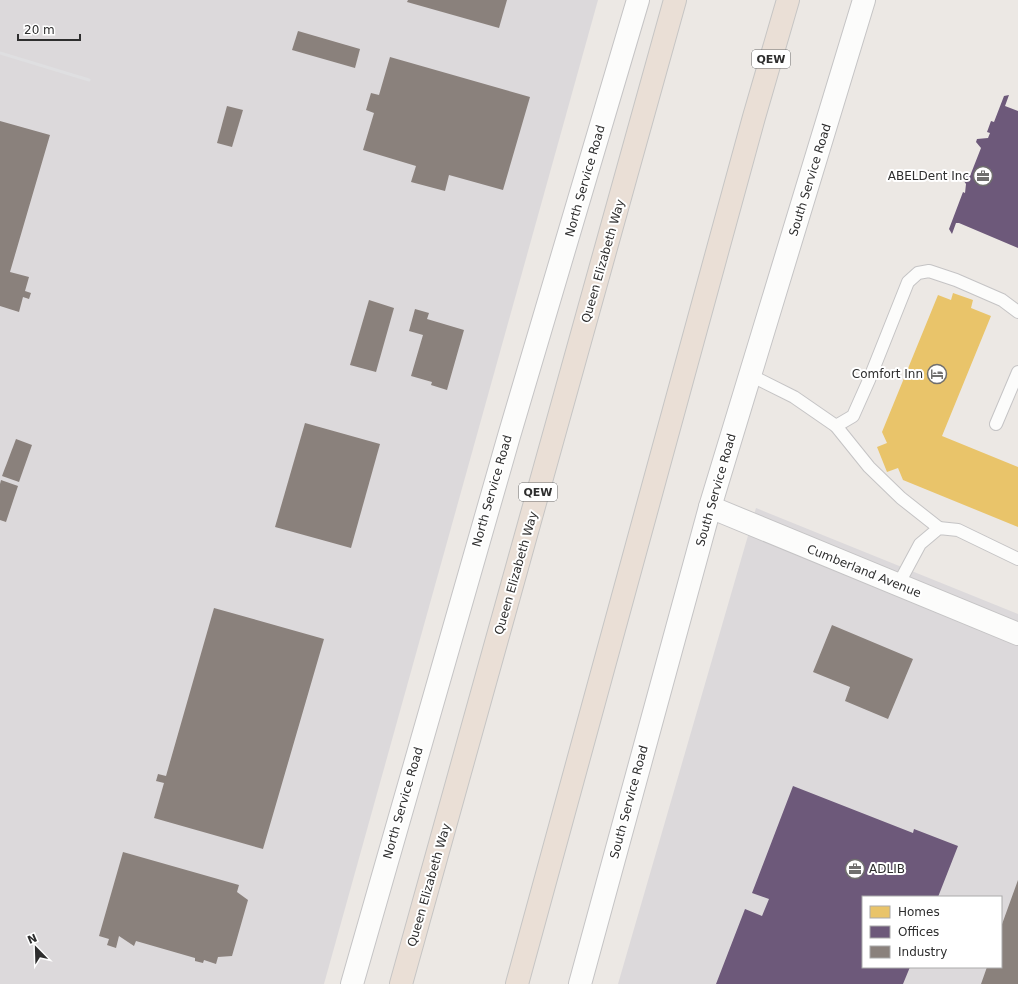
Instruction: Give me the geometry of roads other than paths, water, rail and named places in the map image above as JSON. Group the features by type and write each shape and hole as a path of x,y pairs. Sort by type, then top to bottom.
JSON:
{"highway":[{"name":"Queen Elizabeth Way","path":"401,984 675,0"},
{"name":"QEW","path":"517,984 754,117 788,0"}],"street":[{"name":"North Service Road","path":"352,984 511,428 638,0"},
{"name":"South Service Road","path":"580,984 710,507 864,0"},
{"name":"Cumberland Avenue","path":"710,507 1018,634"}],"lane":[{"path":"836,426 853,416 908,282 918,273 929,271 956,280 1002,300 1018,312"},
{"path":"996,424 1018,372"},
{"path":"750,375 794,397 836,426 869,467 901,498 939,528 958,530 1018,560"},
{"path":"898,585 920,544 939,528"}],"railway":[{"path":"0,53 89,80"}],"place":[{"name":"ABELDent Inc","path":"983,176"},
{"name":"Comfort Inn","path":"937,374"},
{"name":"ADLIB","path":"855,869"}]}
